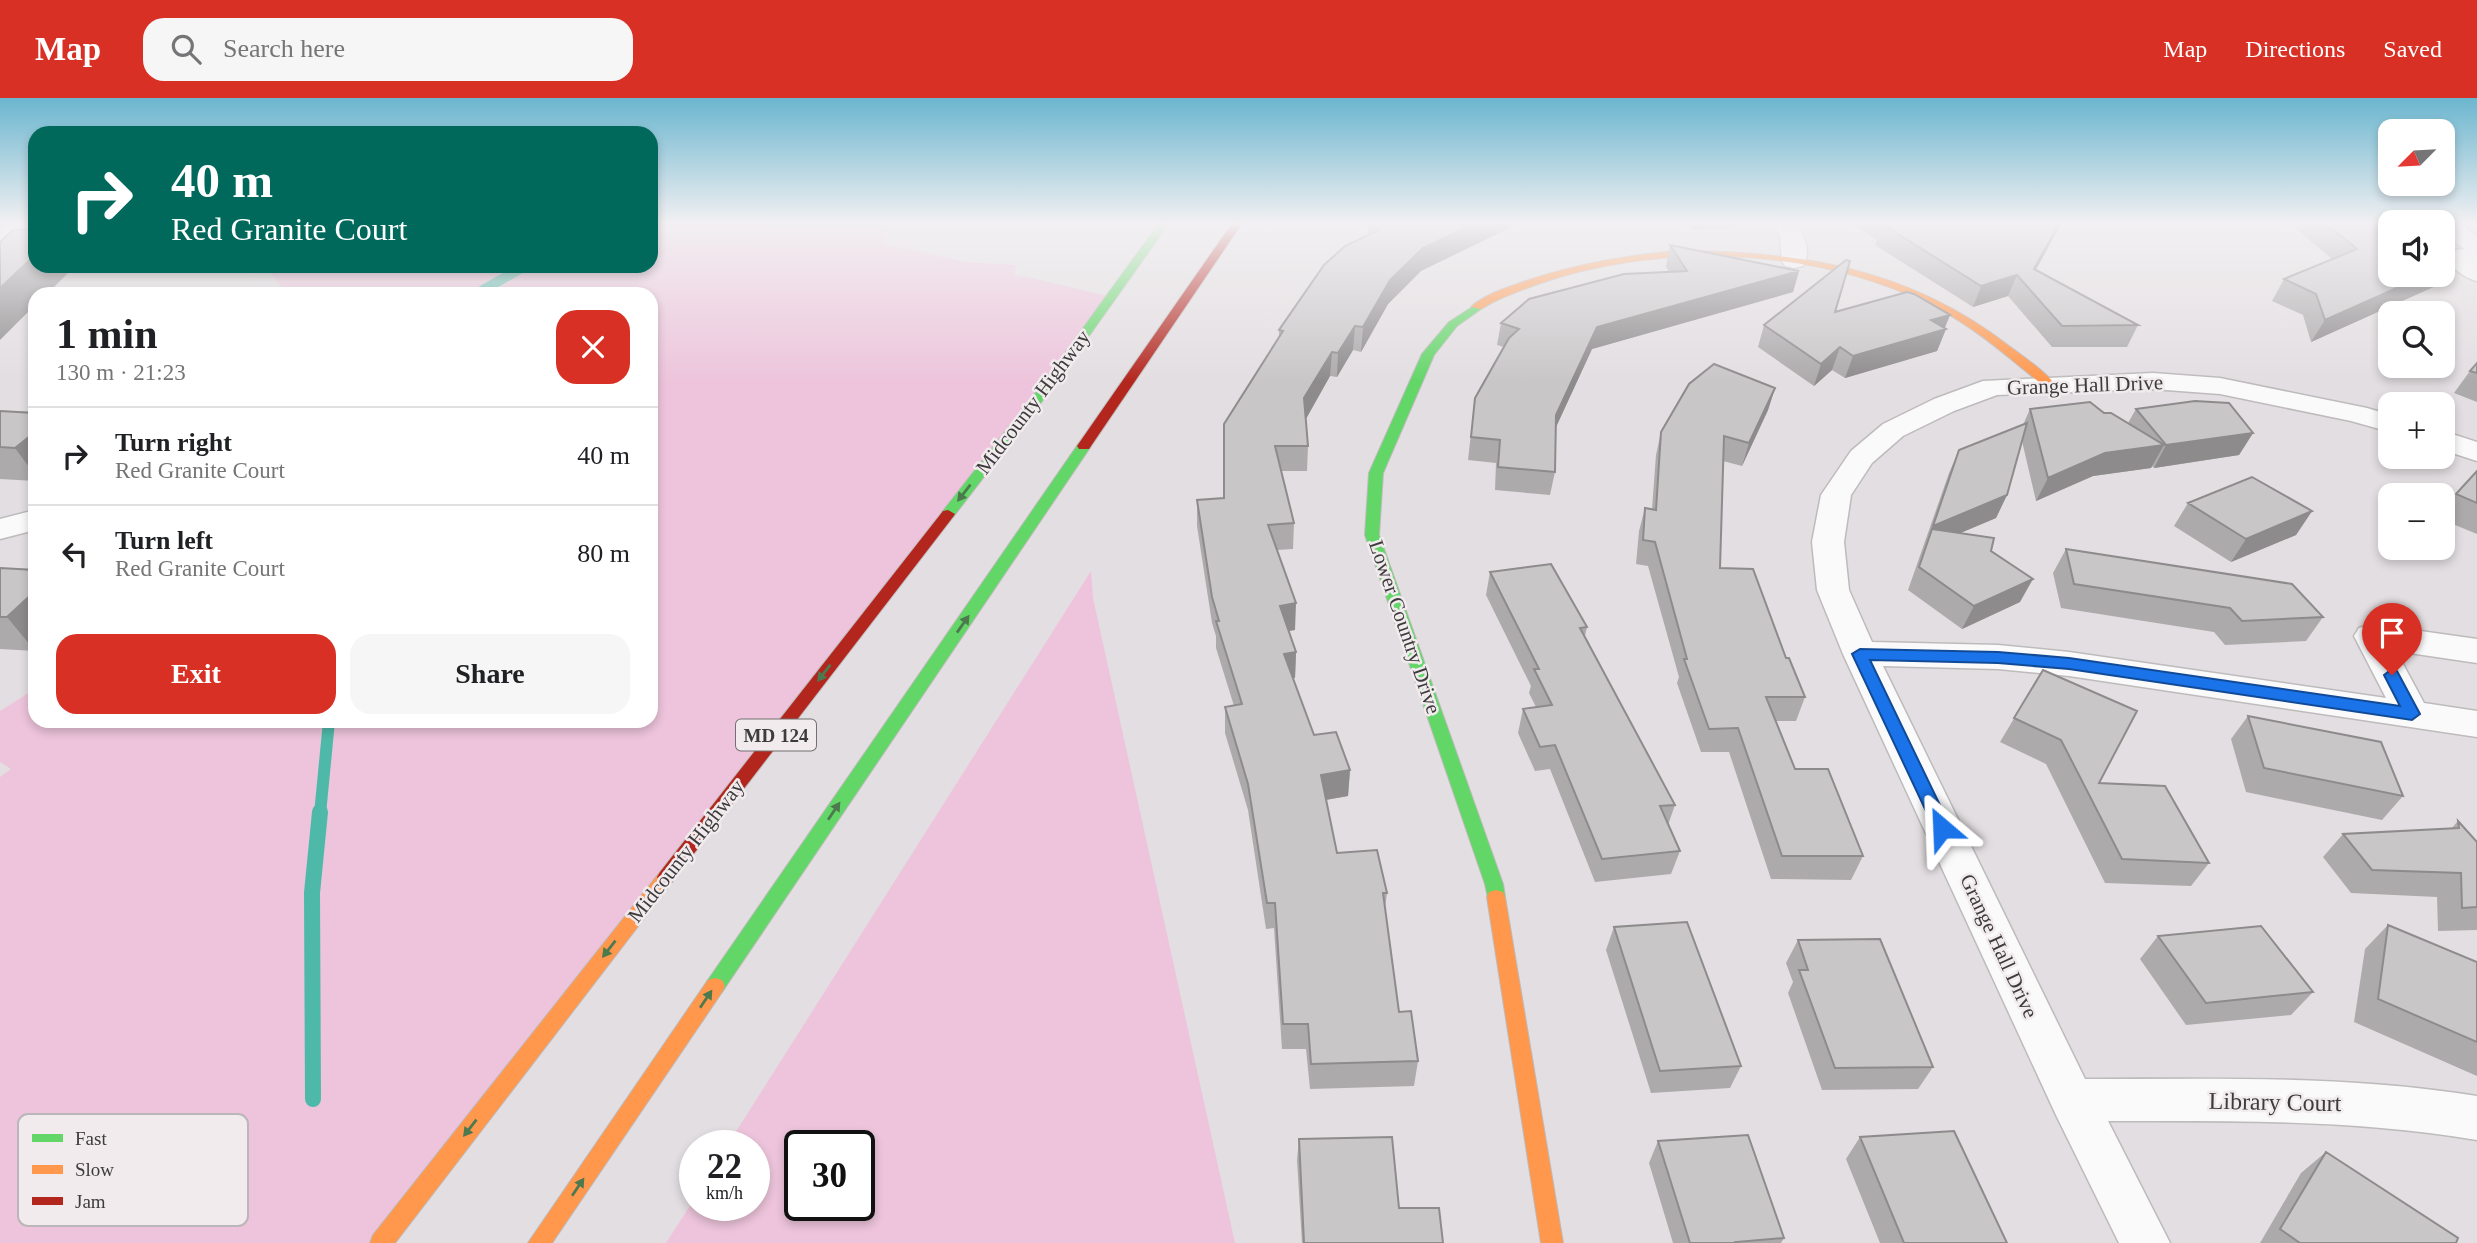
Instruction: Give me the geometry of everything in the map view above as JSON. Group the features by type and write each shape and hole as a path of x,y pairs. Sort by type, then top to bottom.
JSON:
{"main road":[{"name":"Midcounty Highway","path":"381,1243 1045,389 1127,275"},
{"path":"539,1243 1201,275"},
{"name":"Lower Country Drive","path":"1548,275 1487,300 1453,324 1428,354 1376,473 1372,535 1494,884 1552,1243"},
{"name":"Lower Country Drive","path":"1862,275 1930,300 1979,328 2048,383"}],"street":[{"name":"Grange Hall Drive","path":"2145,1243 2072,1100 1860,654 1833,590 1828,542 1836,495 1861,457 1893,430 1944,405 1993,387 2153,381 2220,386 2378,420"},
{"path":"2455,445 2477,453"},
{"path":"0,529 28,522"},
{"path":"2412,714 2371,636 2477,651"},
{"path":"1860,654 1998,657 2069,664 2477,724"},
{"name":"Library Court","path":"2072,1100 2332,1102 2424,1108 2477,1118"}],"shaded area":[{"path":"272,275 1020,275 1112,297 381,1243 0,1243 0,777 11,769 0,762 0,711 28,693 28,728 658,728 658,287 281,287"},
{"path":"1091,571 1093,598 1235,1243 666,1243 680,1221 770,1221 770,1130 737,1130"}],"building":[{"path":"0,275 13,275 0,288"},
{"path":"1317,275 1395,275 1363,327 1355,326 1338,353 1332,352 1304,398 1308,446 1275,446 1294,523 1268,525 1296,603 1280,606 1296,652 1284,654 1314,735 1336,732 1350,770 1321,775 1337,853 1377,850 1387,893 1383,893 1399,1012 1411,1011 1418,1061 1311,1064 1308,1024 1283,1024 1275,903 1267,903 1248,784 1225,707 1242,704 1216,621 1219,621 1212,597 1197,500 1224,498 1224,424 1283,331 1279,330"},
{"path":"1619,275 1783,275 1597,327 1556,415 1555,472 1498,467 1500,440 1471,437 1475,398 1509,338 1519,329 1501,323 1529,299"},
{"path":"1827,275 1846,275 1835,312 1907,292 1950,315 1931,320 1946,329 1853,356 1840,347 1821,364 1764,325"},
{"path":"1964,275 2016,275 1981,286"},
{"path":"2017,275 2046,275 2138,325 2062,326"},
{"path":"2293,275 2378,275 2378,287 2399,287 2325,320 2316,294 2284,279"},
{"path":"2477,363 2477,373 2470,371"},
{"path":"1714,364 1775,388 1749,443 1724,436 1720,568 1753,569 1786,658 1789,658 1805,697 1766,697 1795,769 1828,769 1863,856 1782,856 1738,728 1709,729 1684,659 1687,659 1655,542 1643,540 1645,508 1656,510 1661,432 1689,384"},
{"path":"2195,401 2229,403 2253,433 2166,445 2136,409"},
{"path":"2090,402 2104,413 2111,413 2164,445 2105,453 2048,478 2030,409"},
{"path":"0,411 28,413 28,438 15,448 0,447"},
{"path":"2027,423 2007,495 1933,526 1959,450"},
{"path":"2477,471 2477,503 2456,494"},
{"path":"2252,477 2312,511 2246,539 2188,503"},
{"path":"1932,529 1994,538 1991,551 2033,579 1974,606 1919,567"},
{"path":"2066,549 2292,584 2323,617 2242,621 2230,608 2074,584"},
{"path":"1551,564 1587,627 1580,628 1675,805 1660,806 1680,851 1602,859 1555,745 1540,747 1523,709 1552,705 1534,669 1539,669 1490,572"},
{"path":"0,568 28,570 28,598 7,617 0,617"},
{"path":"2043,670 2137,711 2099,783 2165,786 2209,863 2122,859 2061,740 2014,718"},
{"path":"2248,716 2381,742 2403,796 2264,768"},
{"path":"2458,821 2477,842 2477,907 2462,908 2461,873 2372,870 2343,834 2459,828"},
{"path":"1687,922 1741,1066 1660,1071 1614,927"},
{"path":"2388,925 2477,962 2477,1042 2378,999"},
{"path":"2261,926 2313,992 2206,1003 2158,936"},
{"path":"1880,939 1933,1067 1835,1068 1799,970 1808,970 1798,940"},
{"path":"1954,1131 2007,1243 1904,1243 1860,1137"},
{"path":"1748,1135 1784,1238 1737,1243 1690,1243 1658,1141"},
{"path":"1392,1137 1399,1208 1439,1208 1443,1243 1304,1243 1299,1139"},
{"path":"2326,1152 2458,1238 2456,1243 2300,1243 2280,1229"}],"waterway":[{"path":"488,287 508,275"},
{"path":"320,814 328,728"},
{"path":"313,1099 312,893 320,812"}],"traffic: fast":[{"path":"948,514 1045,389 1127,275"},
{"path":"1477,307 1453,324 1428,354 1376,473 1372,535 1494,884 1496,897"},
{"path":"715,986 1084,446"}],"traffic: slow":[{"path":"1477,307 1506,292 1555,275"},
{"path":"1863,275 1886,282 1947,308 2006,349 2048,383"},
{"path":"381,1243 666,877"},
{"path":"1496,897 1552,1243"},
{"path":"539,1243 715,986"}],"traffic: jam":[{"path":"1084,446 1201,275"},
{"path":"666,877 948,514"}],"route":[{"path":"1942,828 1860,654 1998,657 2069,664 2412,714 2392,675"}]}
